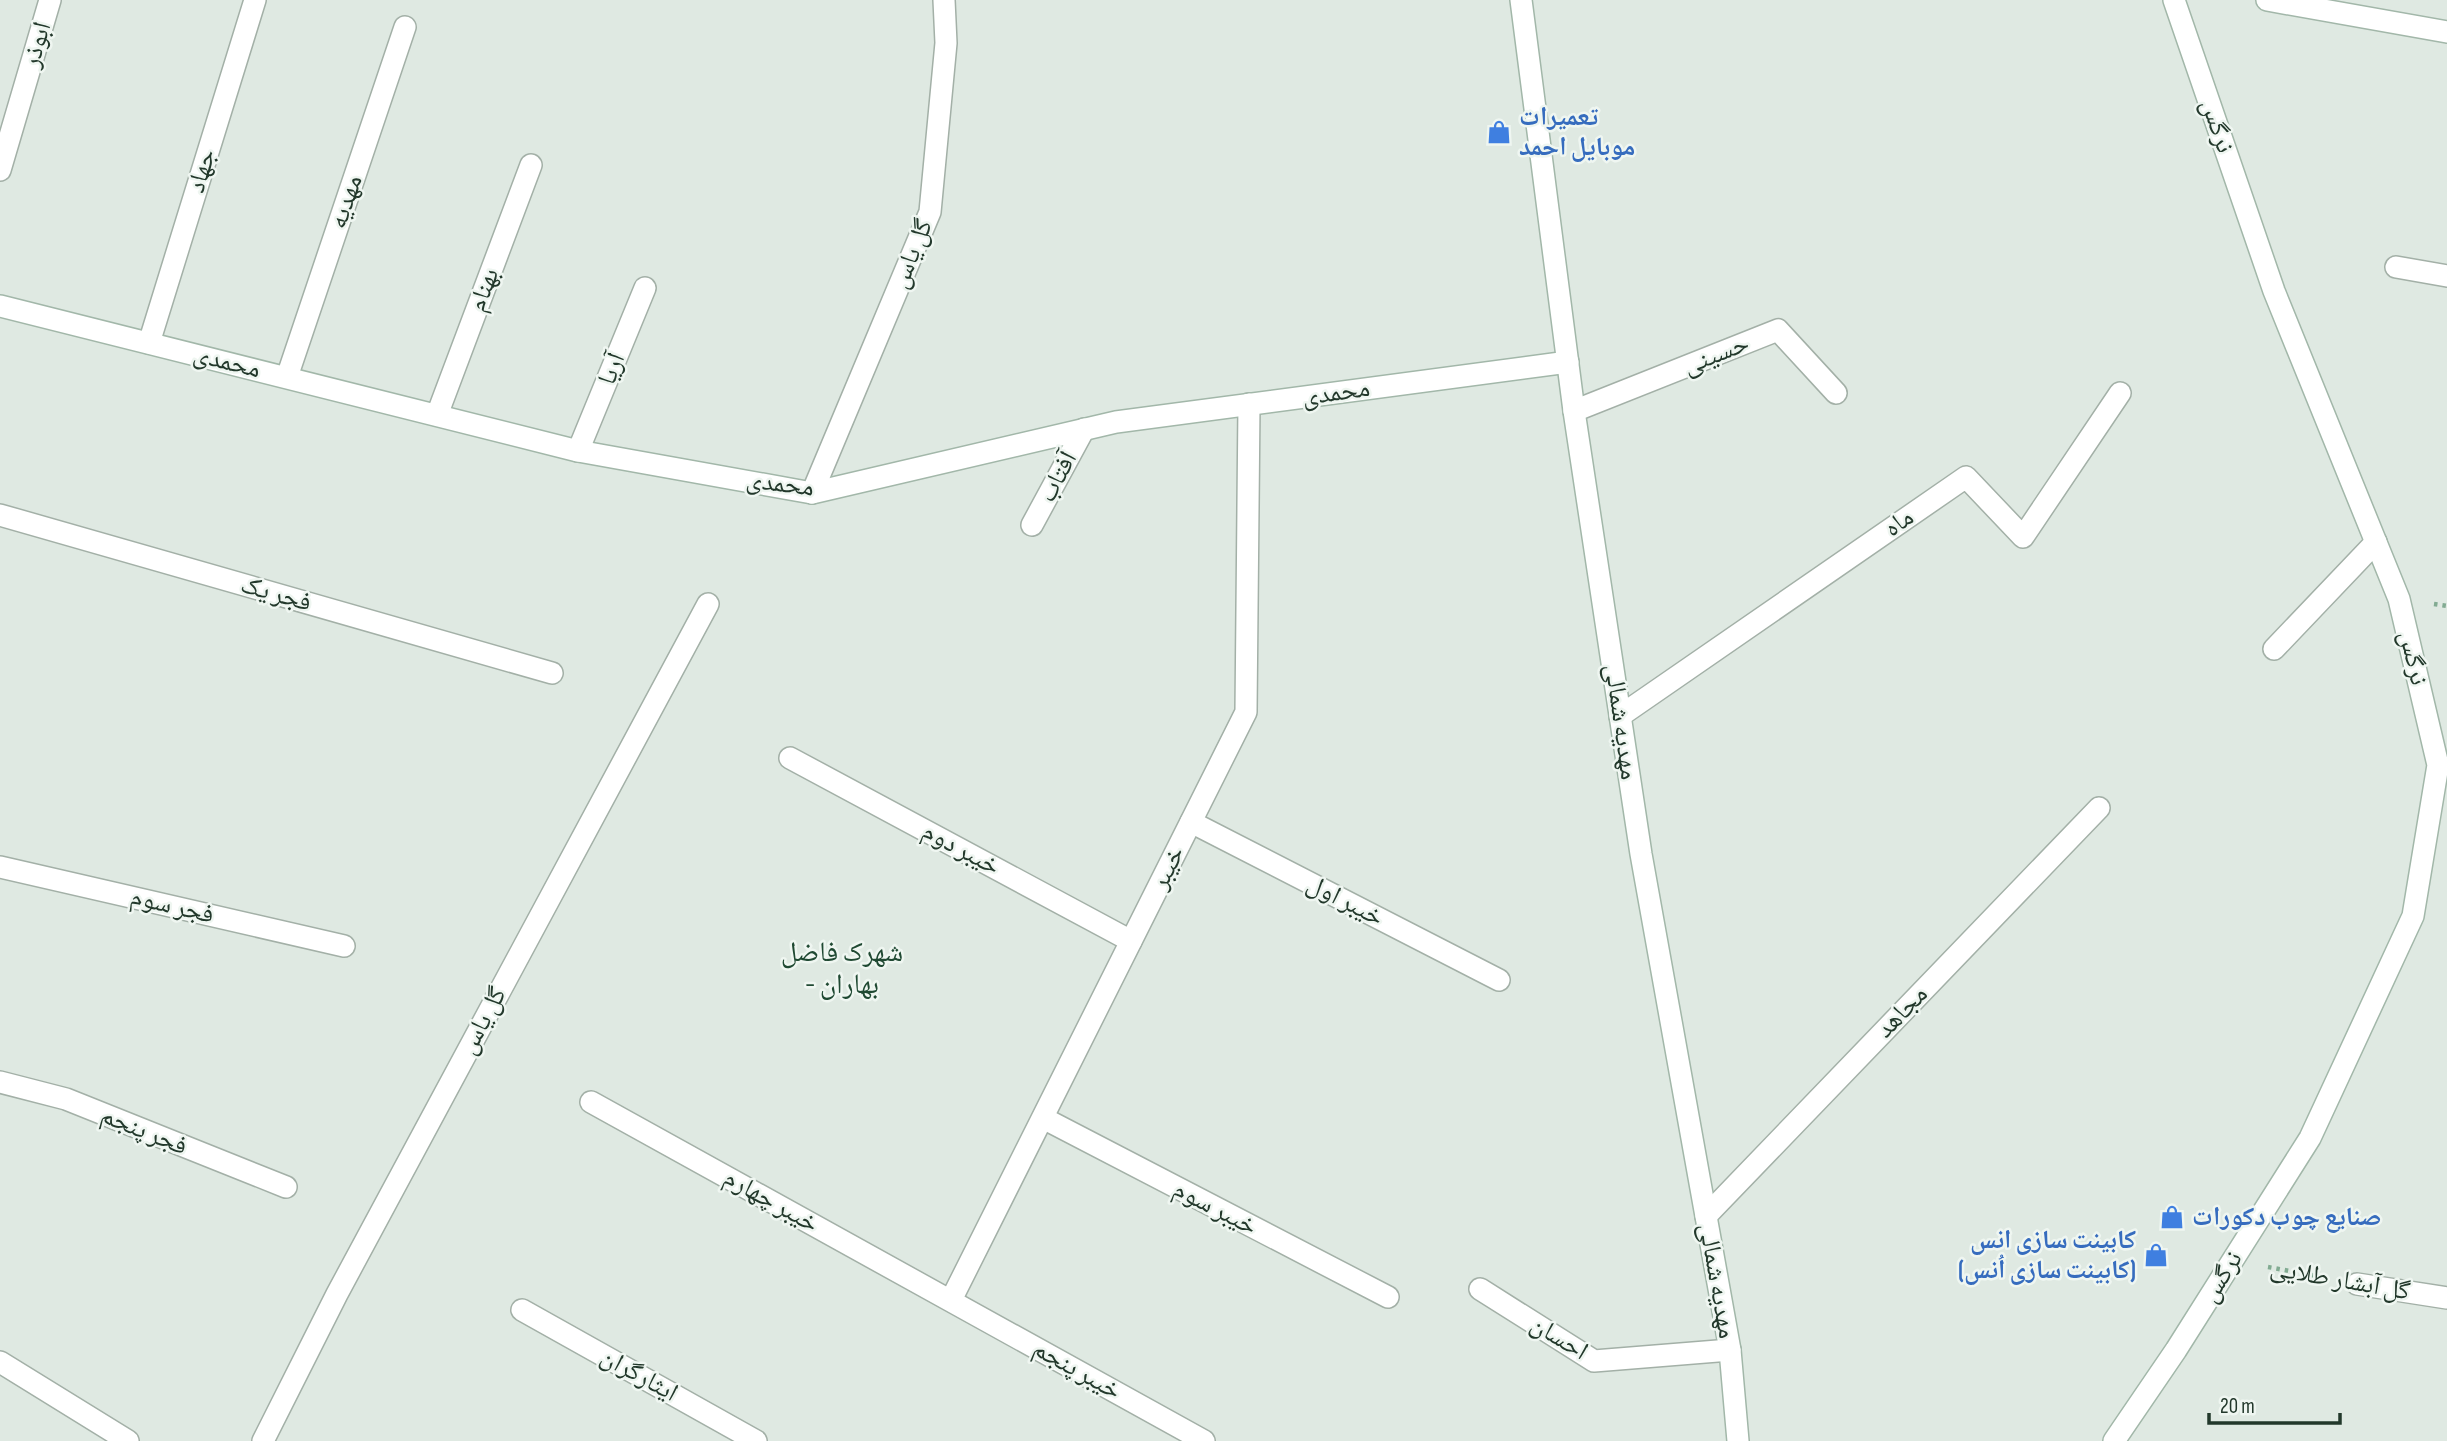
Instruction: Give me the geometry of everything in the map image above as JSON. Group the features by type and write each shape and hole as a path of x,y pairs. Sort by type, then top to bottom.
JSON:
{"street":[{"name":"ابوذر","path":"0,170 50,0"},
{"name":"جهاد","path":"149,343 255,0"},
{"name":"گل یاس","path":"812,493 930,212 946,43 943,0"},
{"name":"مهدیه شمالی","path":"1521,0 1574,411 1640,854 1730,1350 1738,1441"},
{"name":"نرگس","path":"2114,1441 2176,1350 2310,1138 2413,916 2438,765 2399,599 2274,291 2174,0"},
{"path":"2267,0 2447,32"},
{"name":"مهدیه","path":"287,377 405,27"},
{"name":"بهنام","path":"437,415 531,165"},
{"path":"2396,267 2447,276"},
{"name":"آریا","path":"578,450 645,288"},
{"name":"محمدی","path":"0,306 578,450 812,493 1116,422 1568,362"},
{"name":"حسینی","path":"1574,411 1778,330 1836,393"},
{"name":"ماه","path":"1620,716 1965,477 2023,537 2120,393"},
{"name":"خیبر","path":"951,1300 1246,712 1250,404"},
{"name":"آفتاب","path":"1032,525 1084,429"},
{"name":"فجر یک","path":"0,515 552,673"},
{"path":"2274,649 2376,542"},
{"name":"گل یاس","path":"263,1441 361,1249 708,604"},
{"name":"خیبر دوم","path":"790,758 1131,941"},
{"name":"مجاهد","path":"1706,1216 2099,808"},
{"name":"خیبر اول","path":"1191,822 1499,980"},
{"name":"فجر سوم","path":"0,867 344,946"},
{"name":"فجر پنجم","path":"0,1082 66,1100 286,1187"},
{"name":"خیبر چهارم","path":"591,1102 951,1300"},
{"name":"خیبر سوم","path":"1042,1118 1388,1297"},
{"name":"گل آبشار طلایی","path":"2357,1284 2447,1298"},
{"name":"احسان","path":"1480,1289 1594,1361 1730,1350"},
{"name":"خیبر پنجم","path":"951,1300 1204,1441"},
{"name":"ایثارگران","path":"522,1310 752,1440"},
{"path":"0,1363 128,1441"}],"path":[{"name":"گل آبشار طلایی","path":"2232,1261 2357,1284"}],"place":[{"name":"تعمیرات موبایل احمد","path":"1499,132"},
{"name":"صنایع چوب دکورات","path":"2172,1217"},
{"name":"کابینت سازی انس (کابینت سازی اُنس)","path":"2156,1255"}],"district":[{"name":"شهرک فاضل - بهاران","path":"842,968"}]}
